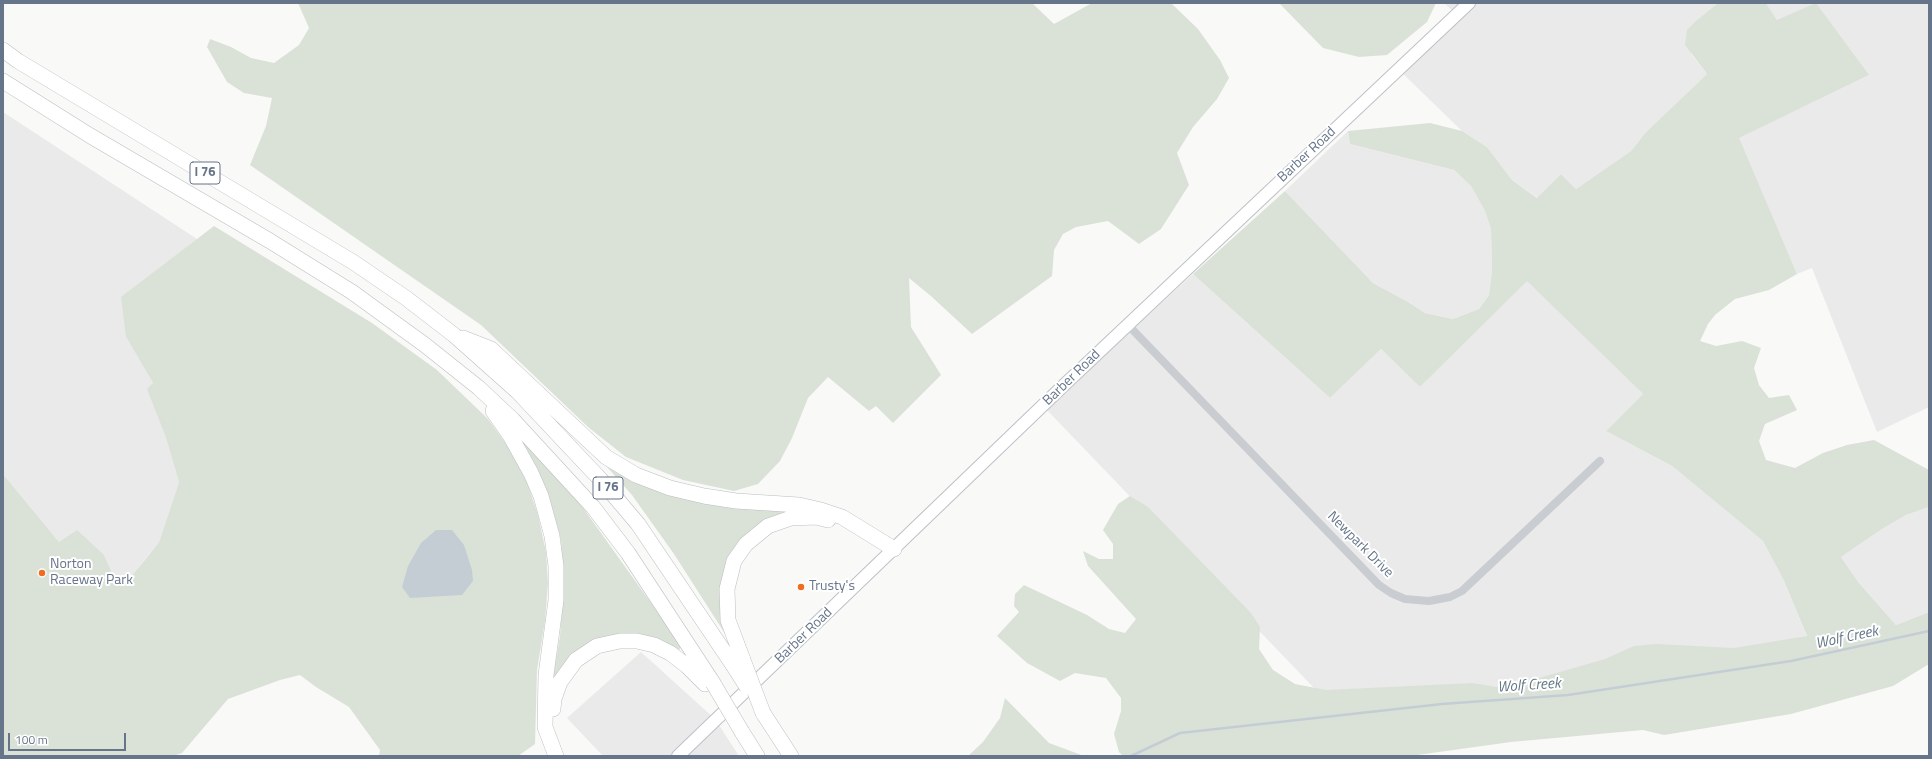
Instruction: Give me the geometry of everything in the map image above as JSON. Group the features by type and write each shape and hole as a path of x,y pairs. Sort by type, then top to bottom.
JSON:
{"highway":[{"name":"I 76","path":"3,50 300,232 353,262 406,298 454,335 518,392 600,478 638,524 738,662"},
{"name":"I 76","path":"3,81 88,135 270,241 352,292 425,345 468,379 513,420 593,507 628,553 710,686"},
{"path":"454,335 491,350 606,457 636,475 670,488 704,496 736,501 799,505 821,510 842,517 890,552"},
{"path":"468,379 488,403 522,456 537,485 549,521 555,551 556,585 554,620 546,675 545,727 556,756"},
{"path":"791,756 763,713 738,662 728,620 728,584 734,561 746,544 760,531 777,522 791,518 816,517 830,520 890,552"},
{"path":"564,756 557,744 553,726 555,695 568,668 582,655 597,646 606,643 629,640 654,645 670,653 710,686 757,756"}],"main road":[{"name":"Barber Road","path":"678,756 1128,325 1469,3"}],"street":[{"name":"Newpark Drive","path":"1128,325 1379,585 1391,593 1405,599 1429,601 1450,597 1462,591 1600,461"}],"shaded area":[{"path":"298,3 1032,3 1054,24 1092,3 1171,3 1198,29 1220,60 1229,78 1217,99 1193,127 1177,153 1189,185 1161,229 1139,244 1108,221 1076,227 1063,234 1054,250 1052,276 972,334 909,278 911,327 941,375 893,423 876,406 869,411 828,377 808,398 792,438 780,461 758,484 734,491 683,480 626,457 588,427 481,325 250,165 266,126 272,98 244,93 227,82 207,47 210,39 231,47 251,58 274,63 299,45 309,28"},
{"path":"1279,3 1436,3 1427,22 1387,55 1359,57 1323,48"},
{"path":"1444,3 1718,3 1698,19 1691,54 1707,74 1646,132 1631,151 1576,189 1561,174 1538,198 1512,180 1487,147 1462,131 1398,69 1456,14"},
{"path":"1718,3 1766,3 1777,20 1816,3 1869,75 1739,138 1797,274 1769,290 1735,299 1715,315 1708,324 1700,341 1716,346 1742,341 1761,348 1754,368 1759,385 1769,398 1789,395 1797,410 1765,424 1759,441 1766,460 1795,468 1823,453 1847,445 1874,440 1929,470 1929,507 1906,515 1882,529 1841,557 1859,583 1896,625 1929,612 1929,664 1893,686 1791,714 1664,735 1643,730 1511,742 1410,756 1123,756 1119,752 1114,734 1121,711 1121,698 1106,678 1075,673 1060,681 1027,663 997,636 1019,612 1014,606 1015,594 1024,585 1087,615 1109,629 1125,633 1136,619 1088,566 1083,551 1099,559 1113,559 1113,544 1103,530 1118,504 1130,496 1148,507 1251,613 1260,627 1259,649 1273,670 1295,684 1326,690 1473,683 1509,689 1539,678 1605,659 1634,646 1657,644 1734,648 1807,636 1784,581 1763,541 1672,466 1606,431 1643,394 1527,281 1420,387 1381,349 1330,398 1193,274 1285,191 1373,283 1425,313 1453,319 1479,309 1489,295 1492,271 1491,229 1485,211 1471,186 1454,170 1350,144 1348,131 1430,123 1462,131 1487,147 1512,180 1537,198 1561,174 1576,189 1631,151 1646,132 1707,74 1685,45 1687,30"},
{"path":"1766,3 1929,3 1929,407 1877,432 1812,268 1797,274 1738,138 1869,75 1777,20"},
{"path":"3,112 197,239 162,267 126,337 153,383 165,435 179,482 159,542 127,581 115,579 104,555 59,542 3,474"},
{"path":"1348,131 1350,144 1454,170 1471,186 1485,211 1491,229 1492,271 1489,295 1479,309 1453,319 1425,313 1373,283 1285,191"},
{"path":"214,226 372,323 437,370 488,419 511,451 527,482 538,515 546,552 548,583 545,621 537,670 535,744 518,756 379,756 380,750 349,707 316,687 300,675 280,680 228,699 182,753 173,756 3,756 3,474 59,542 77,530 104,555 115,579 127,581 159,542 179,482 165,435 147,389 153,383 126,337 121,297"},
{"path":"1193,274 1330,398 1381,349 1420,387 1527,280 1643,394 1606,431 1672,466 1763,541 1784,581 1815,656 1340,715 1046,409"},
{"path":"517,434 581,505 666,624 681,647 679,650 660,639 635,633 619,635 558,682 553,678 560,636 564,581 561,540 550,501"},
{"path":"598,457 637,478 809,510 778,519 728,566 731,643 674,554 632,495"},
{"path":"1929,507 1929,612 1896,625 1859,583 1841,557 1882,529 1906,515"},
{"path":"436,530 452,530 464,545 472,570 473,581 462,595 410,598 402,587 408,566 421,543"},
{"path":"641,652 715,719 739,756 603,756 567,718"},
{"path":"1005,698 1049,743 1084,756 968,756 983,742 1000,718"}],"waterway":[{"name":"Wolf Creek","path":"1131,756 1180,733 1442,704 1568,695 1791,661 1929,631"}],"place":[{"name":"Norton Raceway Park","path":"42,573"},
{"name":"Trusty's","path":"801,587"}]}
